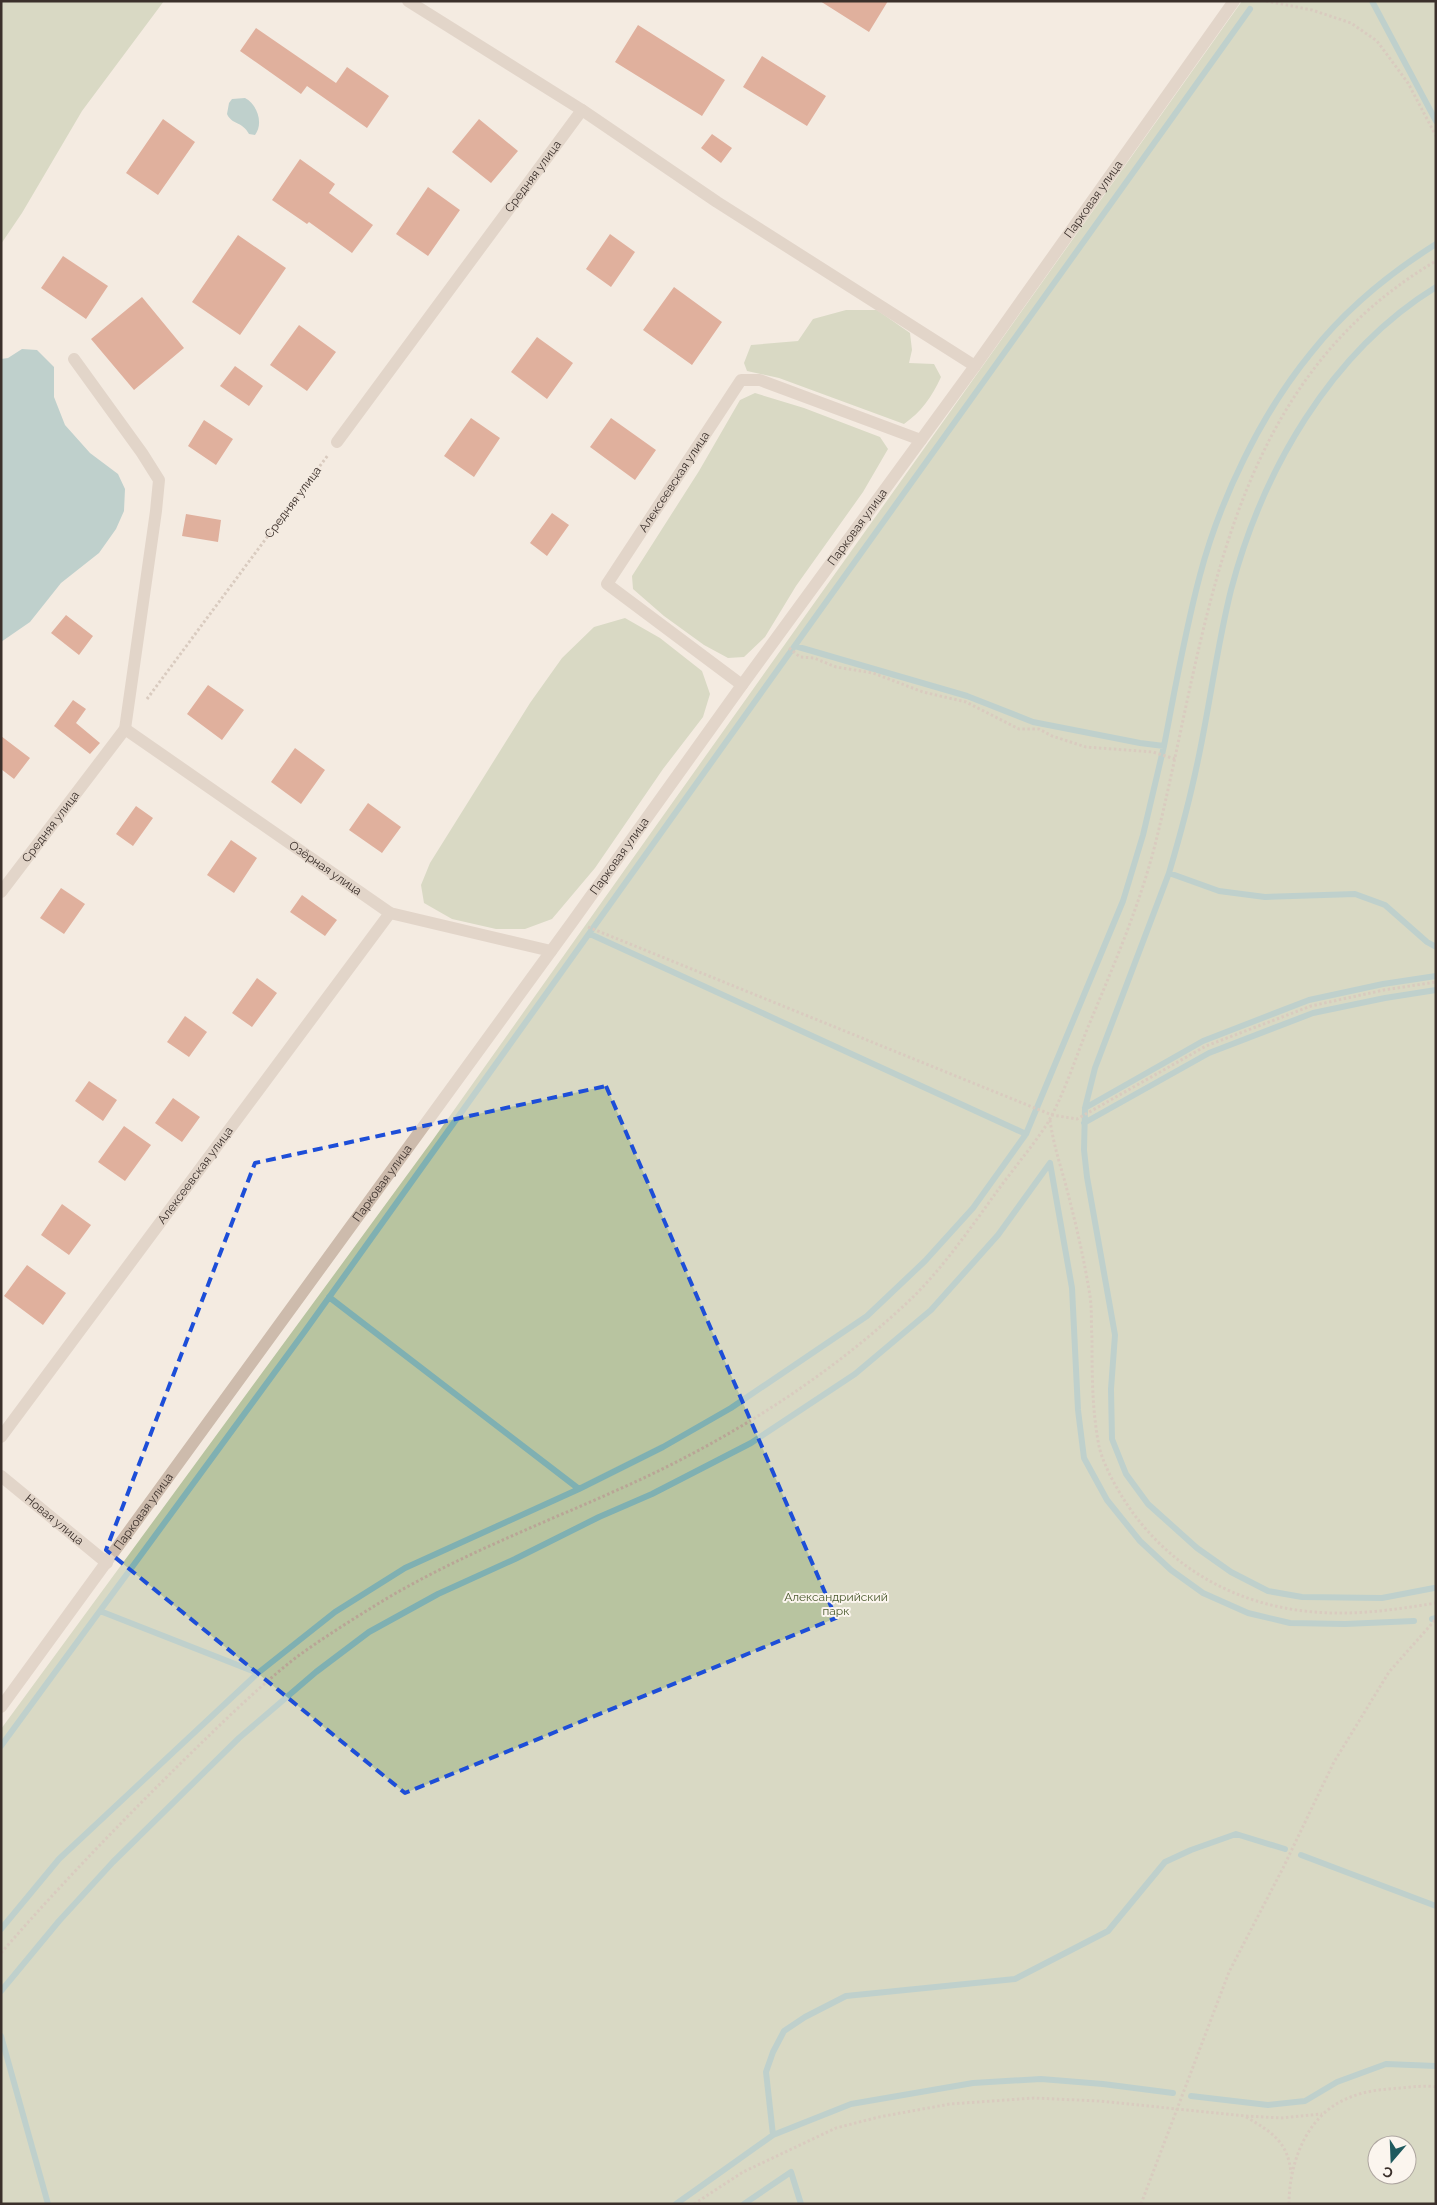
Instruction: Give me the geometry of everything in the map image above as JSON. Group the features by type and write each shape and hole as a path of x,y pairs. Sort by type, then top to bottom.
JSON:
{"street":[{"path":"408,1 582,110 717,202 975,366"},
{"name":"Парковая улица","path":"1,1708 551,952 742,684 975,366 1234,1"},
{"name":"Средняя улица","path":"337,442 582,110"},
{"path":"74,360 142,453 159,480 125,729"},
{"name":"Алексеевская улица","path":"742,684 607,584 741,380 760,380 921,440"},
{"name":"Средняя улица","path":"1,892 125,729"},
{"name":"Озёрная улица","path":"125,729 390,913 551,952"},
{"name":"Алексеевская улица","path":"1,1437 390,913"},
{"name":"Новая улица","path":"1,1476 107,1563"}],"path":[{"path":"1266,1 1312,10 1351,23 1377,41 1408,83 1436,136"},
{"path":"1,1953 112,1830 236,1709 299,1656 378,1604 447,1565 656,1472 720,1438 776,1405 825,1370 914,1296 968,1231 1051,1117 1137,903 1154,848 1175,759 1204,619 1233,522 1252,474 1288,408 1335,344 1366,312 1388,294 1436,261"},
{"name":"Средняя улица","path":"143,705 337,442"},
{"path":"800,656 814,658 836,667 873,674 911,688 966,702 1019,728 1039,729 1052,736 1086,747 1153,752 1175,759"},
{"path":"596,930 1051,1117 1078,1119 1206,1046 1311,1006 1384,990 1436,982"},
{"path":"1051,1117 1053,1144 1077,1230 1091,1298 1093,1406 1099,1449 1114,1483 1129,1510 1150,1536 1201,1577 1231,1593 1264,1604 1304,1611 1342,1613 1383,1611 1436,1603"},
{"path":"1141,2204 1229,1972 1283,1868 1334,1762 1389,1672 1436,1619"},
{"path":"1291,2176 1298,2151 1310,2130 1322,2114 1345,2099 1378,2089 1436,2087"},
{"path":"694,2204 743,2172 836,2128 879,2117 950,2104 1034,2098 1099,2101 1177,2110 1280,2118 1322,2114"},
{"path":"1246,2116 1266,2128 1289,2155 1291,2176 1289,2204"}],"highlighted area":[{"path":"606,1086 836,1618 405,1793 106,1550 255,1163"}],"green space":[{"path":"1,1 164,1 82,111 22,213 1,244"},
{"name":"Александрийский парк","path":"1242,1 1436,1 1436,2204 1,2204 1,1729 432,1141"},
{"path":"846,310 877,310 910,333 912,350 909,363 934,364 941,377 926,404 904,424 779,378 747,371 744,363 751,345 798,341 813,319"},
{"path":"755,393 804,408 880,437 888,449 863,492 796,586 765,637 744,657 728,658 704,645 664,616 633,589 632,576 699,471 740,400"},
{"path":"625,618 660,638 702,671 710,694 703,717 663,769 595,868 552,919 525,929 496,929 452,919 424,903 421,885 430,863 530,703 562,658 594,627"}],"water":[{"path":"245,98 253,105 258,114 259,125 255,135 249,134 227,114 229,103 232,99"},
{"path":"22,349 37,350 54,367 54,397 65,425 90,453 118,474 125,489 124,511 116,529 99,553 61,583 30,622 1,642 1,359 8,358"}],"building":[{"path":"820,1 888,1 869,32"},
{"path":"638,25 725,80 702,116 615,62"},
{"path":"256,28 336,83 347,67 389,96 367,128 307,86 301,94 240,51"},
{"path":"762,56 826,96 807,126 743,87"},
{"path":"163,119 195,142 158,195 126,173"},
{"path":"479,119 518,151 491,183 452,152"},
{"path":"712,134 732,148 721,163 701,148"},
{"path":"300,159 335,184 329,193 373,225 352,253 309,222 307,224 272,200"},
{"path":"428,187 460,210 428,256 396,234"},
{"path":"610,234 635,252 611,287 586,269"},
{"path":"238,235 286,268 240,335 192,302"},
{"path":"63,256 108,286 86,319 41,288"},
{"path":"674,287 722,322 692,365 643,330"},
{"path":"142,297 184,348 134,390 91,339"},
{"path":"299,325 336,352 307,391 270,365"},
{"path":"537,337 573,363 547,399 511,372"},
{"path":"235,366 263,386 249,406 220,386"},
{"path":"471,418 500,438 474,477 444,456"},
{"path":"611,418 656,450 635,480 590,447"},
{"path":"204,420 233,439 216,465 188,446"},
{"path":"552,513 569,525 547,556 530,543"},
{"path":"186,514 221,520 218,542 182,536"},
{"path":"66,615 93,636 79,655 51,633"},
{"path":"208,685 244,710 222,740 187,714"},
{"path":"73,700 86,709 76,723 100,743 90,754 54,726"},
{"path":"1,736 30,758 14,779 1,769"},
{"path":"295,748 325,770 301,804 271,782"},
{"path":"368,803 401,827 382,853 349,830"},
{"path":"136,806 153,818 133,846 116,834"},
{"path":"231,840 257,858 234,893 207,875"},
{"path":"61,888 85,904 64,934 40,918"},
{"path":"302,895 337,920 325,936 290,912"},
{"path":"257,978 277,993 252,1027 232,1013"},
{"path":"185,1016 207,1032 189,1057 167,1042"},
{"path":"89,1081 117,1100 103,1121 75,1101"},
{"path":"173,1098 200,1117 182,1142 155,1123"},
{"path":"124,1126 151,1145 125,1181 98,1162"},
{"path":"62,1204 91,1225 69,1255 41,1235"},
{"path":"27,1265 66,1293 43,1325 4,1296"}],"waterway":[{"path":"1372,1 1436,121"},
{"path":"1,1746 305,1331 1250,9"},
{"path":"795,646 967,696 1033,722 1164,746 1180,660 1208,546 1231,487 1259,430 1293,377 1338,322 1385,280 1436,244"},
{"path":"1169,873 1195,775 1231,590 1244,546 1261,502 1282,459 1305,419 1333,380 1364,345 1398,314 1436,287"},
{"path":"1026,1134 1123,901 1143,835 1164,746"},
{"path":"1434,1588 1382,1598 1302,1597 1268,1591 1231,1572 1197,1548 1148,1504 1126,1474 1112,1439 1111,1389 1115,1335 1087,1177 1084,1150 1085,1108 1095,1068 1169,873 1219,891 1265,897 1355,894 1385,905 1427,942 1436,947"},
{"path":"579,1489 663,1447 731,1408 867,1316 925,1261 973,1208 1026,1134 590,934"},
{"path":"1085,1108 1203,1041 1309,1000 1383,984 1436,976"},
{"path":"1084,1123 1209,1053 1313,1013 1385,998 1436,990"},
{"path":"1,1991 59,1921 113,1862 239,1738 316,1672 369,1632 438,1594 515,1559 599,1517 652,1494 751,1443 855,1374 931,1310 998,1235 1050,1163 1072,1288 1078,1410 1084,1458 1107,1500 1140,1541 1171,1570 1203,1593 1248,1613 1290,1623 1345,1624 1414,1621"},
{"path":"258,1673 335,1612 405,1568 579,1489 329,1297"},
{"path":"1,1929 59,1859 258,1673 100,1611"},
{"path":"1432,1619 1436,1618"},
{"path":"773,2135 766,2072 773,2052 784,2031 805,2017 846,1996 1015,1979 1108,1931 1165,1862 1191,1850 1236,1834 1285,1849"},
{"path":"1301,1855 1436,1906"},
{"path":"1,2036 48,2204"},
{"path":"1191,2096 1268,2105 1305,2101 1337,2082 1386,2064 1436,2066"},
{"path":"676,2204 773,2135 851,2104 973,2083 1041,2079 1103,2084 1173,2093"},
{"path":"744,2204 791,2172 801,2204"}]}
